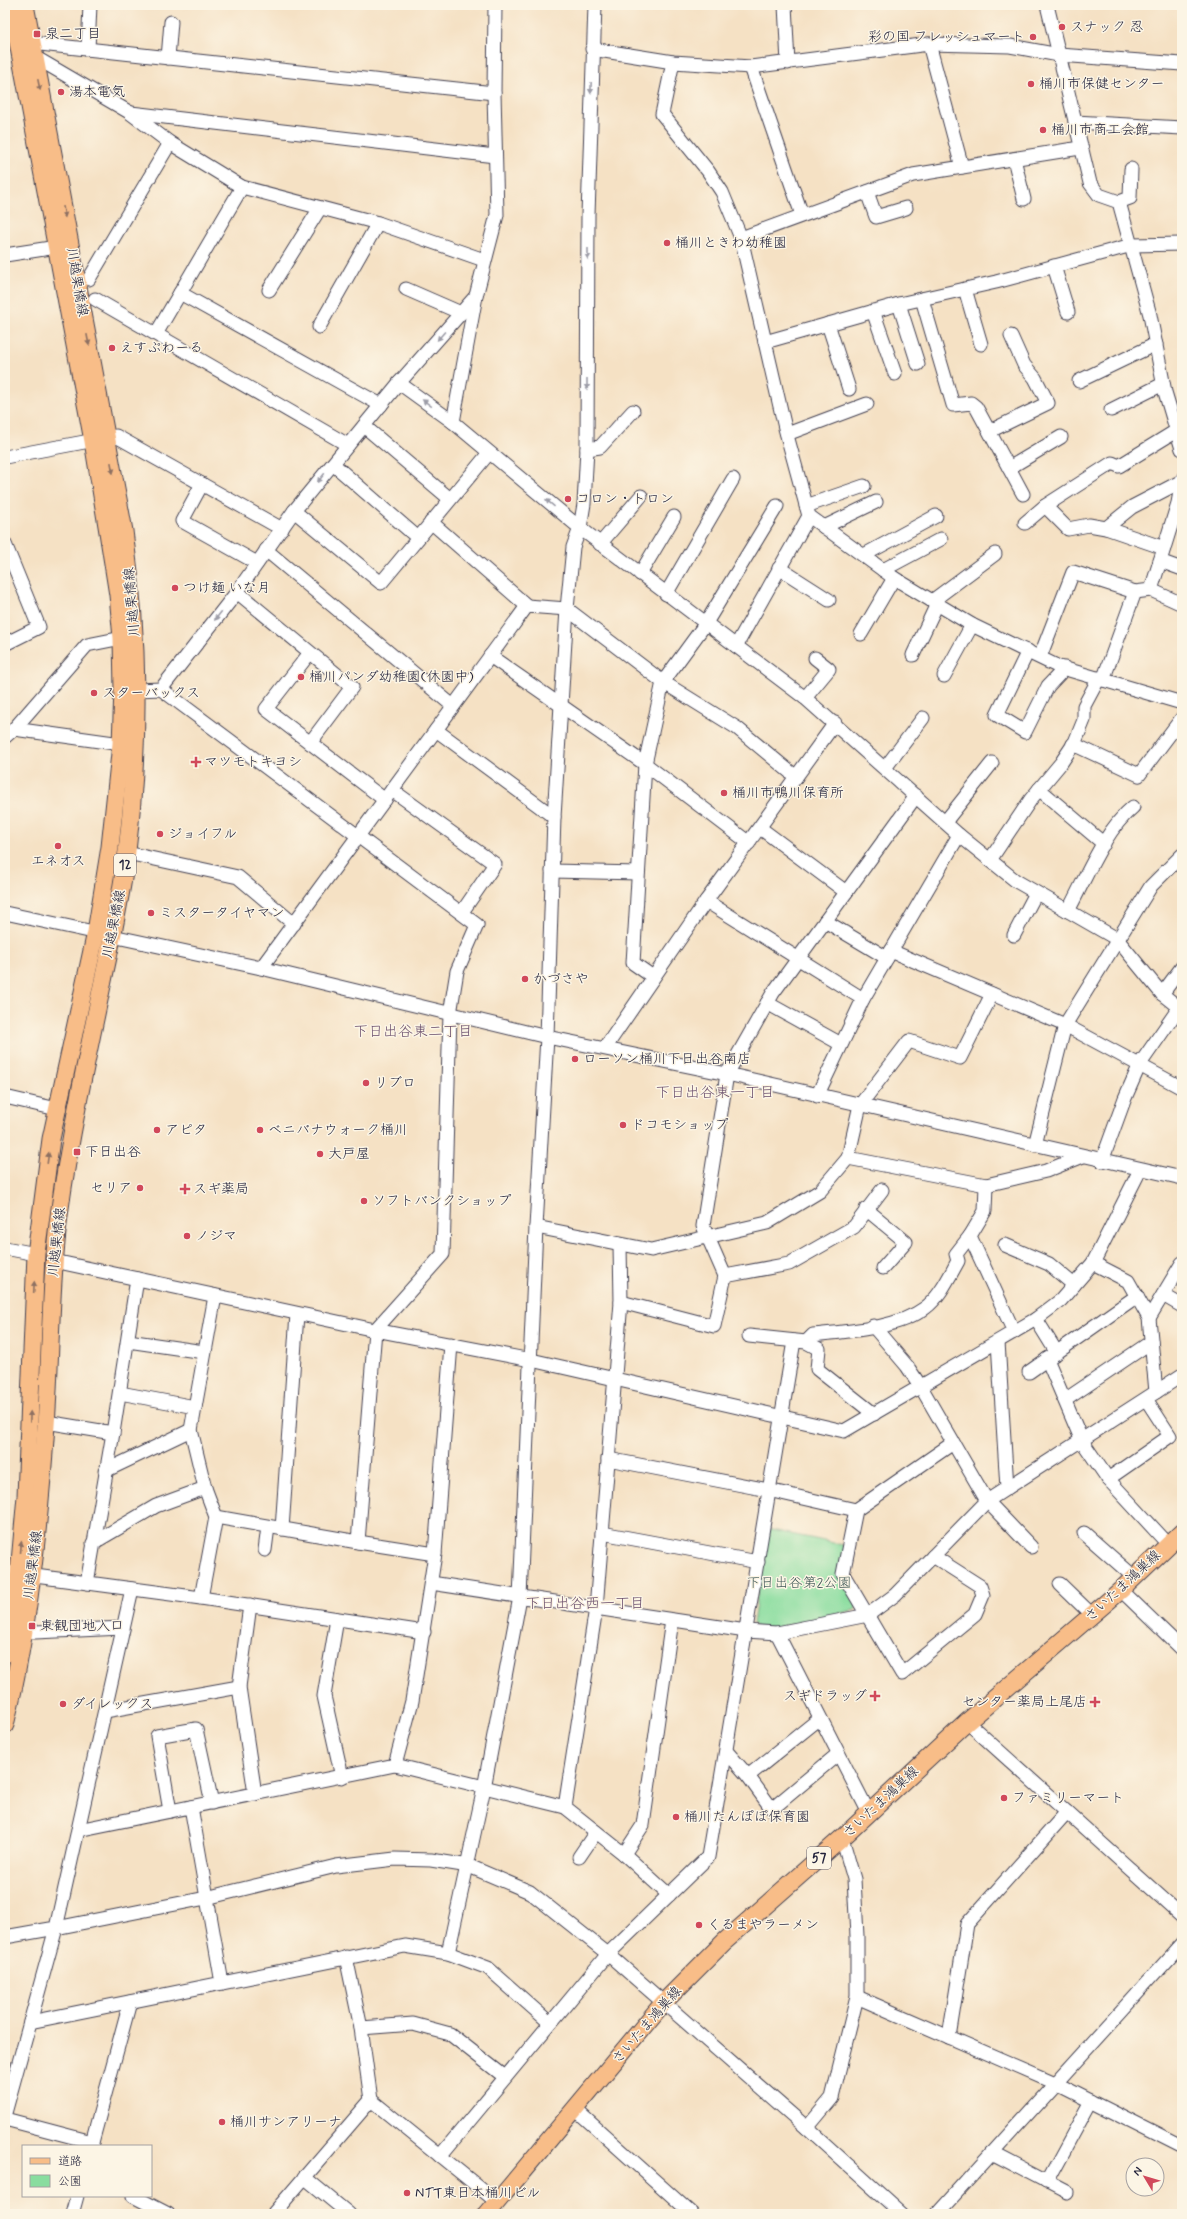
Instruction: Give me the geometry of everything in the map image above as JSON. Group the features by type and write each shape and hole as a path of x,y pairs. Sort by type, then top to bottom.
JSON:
{"main road":[{"name":"川越栗橋線","path":"11,5 57,247 100,439 124,531 135,619 137,690 136,745 127,852 112,936 75,1116 60,1209 54,1262 46,1422 19,1574"},
{"name":"川越栗橋線","path":"5,1725 26,1496 36,1254 57,1109 96,932 110,847 121,744 122,638 100,439 25,5"},
{"name":"さいたま鴻巣線","path":"492,2208 664,2002 724,1942 842,1838 967,1722 1121,1590 1182,1532"},
{"name":"川越栗橋線","path":"5,1654 13,1625"}],"street":[{"path":"88,49 90,5"},
{"path":"453,422 476,296 484,260 497,216 494,93 495,5"},
{"path":"448,1953 484,1788 520,1597 536,1227 547,1037 554,817 567,609 573,547 580,528 584,504 587,449 588,215 592,49 595,5"},
{"path":"785,5 788,63"},
{"path":"1047,5 1080,148 1090,183 1099,195 1118,202 1130,198 1131,169"},
{"path":"168,58 171,22"},
{"path":"592,49 673,62 751,67 929,44 1010,46 1059,55 1182,64"},
{"path":"929,44 962,167"},
{"path":"32,50 88,49 494,93"},
{"path":"32,50 129,112 170,143 242,187 378,223 484,260"},
{"path":"673,62 662,114 708,171 722,192 740,238 807,511 824,527 894,578 972,625 1065,668 1182,703"},
{"path":"751,67 802,215"},
{"path":"129,112 495,156"},
{"path":"1075,122 1182,128"},
{"path":"89,279 170,143"},
{"path":"740,238 913,175 1080,148"},
{"path":"1014,159 1024,199"},
{"path":"156,334 242,187"},
{"path":"867,192 876,217 906,208"},
{"path":"1118,202 1132,245 1156,344 1163,384 1177,424 1182,450"},
{"path":"269,290 320,208"},
{"path":"320,326 378,223"},
{"path":"765,342 899,304 965,289 1132,245 1182,244"},
{"path":"5,255 57,247"},
{"path":"1054,266 1068,312"},
{"path":"406,289 461,313"},
{"path":"965,289 981,344"},
{"path":"180,293 381,405"},
{"path":"161,689 237,592 294,511 399,383 476,296"},
{"path":"95,299 348,445"},
{"path":"922,299 953,405 971,403 976,407 1024,494"},
{"path":"899,304 918,364"},
{"path":"873,311 895,374"},
{"path":"828,324 848,389"},
{"path":"990,431 1048,403 1035,378 1024,365 1011,336"},
{"path":"1079,381 1156,344"},
{"path":"399,383 453,422 600,544 805,698 835,723 959,835 1016,881 1118,938 1162,994 1181,1009 1140,1064 1125,1098 1102,1161"},
{"path":"1111,410 1163,384"},
{"path":"787,434 867,404"},
{"path":"587,449 600,447 633,411"},
{"path":"1025,523 1045,506 1112,463 1119,466 1177,424"},
{"path":"364,426 450,499"},
{"path":"5,457 116,436 282,529"},
{"path":"1009,468 1061,438"},
{"path":"294,511 381,583 489,453"},
{"path":"333,464 418,538"},
{"path":"666,594 733,480"},
{"path":"1106,528 1132,507 1182,480"},
{"path":"1151,590 1180,504 1182,480"},
{"path":"202,484 182,521 257,563"},
{"path":"736,646 780,568 807,511 864,486"},
{"path":"600,544 641,496"},
{"path":"824,527 876,502"},
{"path":"653,977 633,963 645,764 663,682 706,623 777,506"},
{"path":"1045,506 1068,529 1088,525 1106,528 1164,548"},
{"path":"864,555 936,516"},
{"path":"640,574 674,517"},
{"path":"432,522 526,606 567,609 663,682 737,728 796,777"},
{"path":"883,570 941,539"},
{"path":"5,544 39,627 5,644"},
{"path":"266,550 453,706"},
{"path":"913,655 934,603 995,554"},
{"path":"1160,561 1182,569"},
{"path":"780,568 829,600"},
{"path":"1040,657 1073,572 1135,592 1151,590 1182,604"},
{"path":"861,634 894,578"},
{"path":"237,592 309,654 352,687 310,743"},
{"path":"990,860 1039,789 1061,763 1073,744 1084,720 1084,706 1101,679 1135,592"},
{"path":"262,968 526,606"},
{"path":"944,676 972,625"},
{"path":"10,733 87,645 122,638"},
{"path":"1028,651 997,715 1025,732 1048,686 1065,668"},
{"path":"309,654 266,709 310,743 496,864 462,912"},
{"path":"490,656 645,764 749,843"},
{"path":"805,698 829,669 815,658"},
{"path":"137,690 161,689 358,837 462,912 477,925 457,971 450,1014 443,1254 375,1330 358,1542"},
{"path":"885,768 923,718"},
{"path":"1073,744 1139,775 1182,718"},
{"path":"605,1048 706,901 835,723"},
{"path":"436,730 554,817"},
{"path":"10,733 121,744"},
{"path":"945,822 992,763"},
{"path":"1039,789 1104,844"},
{"path":"621,1302 714,1326 725,1276 703,1226 727,1074 767,1003 798,957 916,796"},
{"path":"1068,911 1104,844 1122,816 1133,807"},
{"path":"760,828 846,892"},
{"path":"817,1096 863,999 959,835"},
{"path":"127,852 238,877 294,924"},
{"path":"1035,1145 1065,1025 1151,886 1182,855"},
{"path":"552,871 638,873"},
{"path":"1014,935 1036,893"},
{"path":"706,901 798,957 863,999"},
{"path":"5,913 262,968 547,1037 727,1074 1140,1170 1182,1178"},
{"path":"825,921 889,955 992,994 1065,1025 1140,1064 1182,1088"},
{"path":"1162,994 1182,967"},
{"path":"536,1227 651,1250 767,1222 820,1191 848,1158 860,1105 909,1041 960,1058 992,994"},
{"path":"767,1003 841,1044"},
{"path":"5,1097 57,1109"},
{"path":"848,1158 986,1185 1046,1171 1083,1156"},
{"path":"54,1262 297,1314 531,1360 844,1431 998,1342 1036,1319 1061,1300 1093,1262 1140,1170"},
{"path":"800,1341 813,1335 873,1326 887,1326 906,1320 926,1308 943,1288 958,1261 956,1254 970,1236 985,1211 986,1185"},
{"path":"725,1276 789,1264 854,1227 866,1209 882,1190"},
{"path":"866,1209 906,1242 883,1268"},
{"path":"970,1236 980,1254 999,1303 1014,1332"},
{"path":"565,1807 596,1608 621,1302 620,1245"},
{"path":"1004,1245 1048,1264 1074,1285"},
{"path":"5,1248 36,1254"},
{"path":"1093,1262 1128,1280 1149,1318 1151,1342 1151,1395 1170,1436 1108,1479"},
{"path":"1149,1318 1182,1263"},
{"path":"87,1583 105,1471 120,1394 137,1279"},
{"path":"1163,1295 1182,1306"},
{"path":"201,1598 216,1518 205,1488 191,1430 215,1296"},
{"path":"1029,1372 1136,1296"},
{"path":"282,1529 297,1314"},
{"path":"1036,1319 1052,1356 1065,1400 1082,1441 1108,1479 1168,1544"},
{"path":"873,1326 907,1366 922,1387 987,1501 1031,1547"},
{"path":"749,1336 800,1341 819,1349 817,1369 874,1414"},
{"path":"128,1341 204,1352"},
{"path":"440,2156 608,1954 708,1857 727,1752 781,1416 800,1341"},
{"path":"998,1342 1007,1488"},
{"path":"1065,1400 1151,1342"},
{"path":"395,1765 412,1701 435,1554 451,1344"},
{"path":"431,1584 746,1632 777,1633 868,1615 895,1595 987,1501 1182,1375"},
{"path":"120,1394 195,1407"},
{"path":"46,1422 113,1433"},
{"path":"105,1471 191,1430"},
{"path":"933,1556 980,1586 983,1595 975,1614 902,1674 843,1574 856,1510 953,1443"},
{"path":"608,1459 768,1490 856,1510"},
{"path":"93,1543 156,1506 205,1488"},
{"path":"216,1518 435,1554"},
{"path":"265,1550 268,1527"},
{"path":"602,1533 758,1562"},
{"path":"1084,1533 1134,1577"},
{"path":"19,1574 250,1605 424,1632"},
{"path":"1060,1584 1092,1615"},
{"path":"5,2113 56,1928 132,1589"},
{"path":"1121,1590 1181,1646"},
{"path":"250,1605 239,1688 255,1794"},
{"path":"336,1619 324,1696 342,1777"},
{"path":"624,1854 643,1825 672,1620"},
{"path":"13,1625 35,1632 124,1628"},
{"path":"777,1633 819,1719 868,1813"},
{"path":"105,1711 239,1688"},
{"path":"748,1776 819,1719"},
{"path":"967,1722 1182,1916"},
{"path":"170,1811 157,1736 196,1729 212,1803"},
{"path":"727,1752 748,1776 772,1808 838,1754"},
{"path":"78,1830 395,1765 565,1807 624,1854 669,1895"},
{"path":"191,1807 222,1983"},
{"path":"949,2037 967,1924 1067,1812"},
{"path":"578,1857 596,1832"},
{"path":"808,2128 832,2098 857,1997 857,1936 854,1879 842,1838"},
{"path":"5,1937 206,1898 336,1866 396,1859 431,1860 468,1866 530,1892 608,1954 808,2128 902,2214"},
{"path":"937,2214 1182,1944"},
{"path":"30,2022 405,1946 448,1953 488,1968 550,2023"},
{"path":"346,1957 361,2028 372,2100 440,2156 492,2208"},
{"path":"857,1997 1055,2083 1182,2148"},
{"path":"5,2119 92,2144 130,2002"},
{"path":"361,2028 413,2024 450,2034 505,2077"},
{"path":"273,2214 372,2100"},
{"path":"1047,2182 1091,2102"},
{"path":"575,2109 692,2214"},
{"path":"992,2153 1067,2192"},
{"path":"304,2177 349,2214"},
{"path":"72,2214 77,2197"},
{"path":"135,2197 168,2214"}],"green space":[{"name":"下日出谷第2公園","path":"767,1529 843,1545 857,1606 855,1610 771,1629 756,1628 753,1623"}],"place":[{"name":"スナック 忍","path":"1062,27"},
{"name":"泉二丁目","path":"37,34"},
{"name":"彩の国 フレッシュマート","path":"1033,37"},
{"name":"桶川市保健センター","path":"1031,84"},
{"name":"湯本電気","path":"61,92"},
{"name":"桶川市商工会館","path":"1043,130"},
{"name":"桶川ときわ幼稚園","path":"667,243"},
{"name":"えすぷわーる","path":"112,348"},
{"name":"コロン・トロン","path":"568,499"},
{"name":"つけ麺 いな月","path":"175,588"},
{"name":"桶川パンダ幼稚園(休園中)","path":"301,677"},
{"name":"スターバックス","path":"94,693"},
{"name":"マツモトキヨシ","path":"196,762"},
{"name":"桶川市鴨川保育所","path":"724,793"},
{"name":"ジョイフル","path":"160,834"},
{"name":"エネオス","path":"58,846"},
{"name":"ミスタータイヤマン","path":"151,913"},
{"name":"かづさや","path":"525,979"},
{"name":"ローソン桶川下日出谷南店","path":"575,1059"},
{"name":"リブロ","path":"366,1083"},
{"name":"ドコモショップ","path":"623,1125"},
{"name":"アピタ","path":"157,1130"},
{"name":"ベニバナウォーク桶川","path":"260,1130"},
{"name":"下日出谷","path":"77,1152"},
{"name":"大戸屋","path":"320,1154"},
{"name":"セリア","path":"140,1188"},
{"name":"スギ薬局","path":"185,1189"},
{"name":"ソフトバンクショップ","path":"364,1201"},
{"name":"ノジマ","path":"187,1236"},
{"name":"東観団地入口","path":"32,1626"},
{"name":"スギドラッグ","path":"875,1696"},
{"name":"センター薬局上尾店","path":"1095,1702"},
{"name":"ダイレックス","path":"63,1704"},
{"name":"ファミリーマート","path":"1004,1798"},
{"name":"桶川たんぽぽ保育園","path":"676,1817"},
{"name":"くるまやラーメン","path":"699,1925"},
{"name":"桶川サンアリーナ","path":"222,2122"},
{"name":"NTT東日本桶川ビル","path":"407,2193"}],"district":[{"name":"下日出谷東二丁目","path":"413,1032"},
{"name":"下日出谷東一丁目","path":"715,1093"},
{"name":"下日出谷西一丁目","path":"585,1604"}]}
